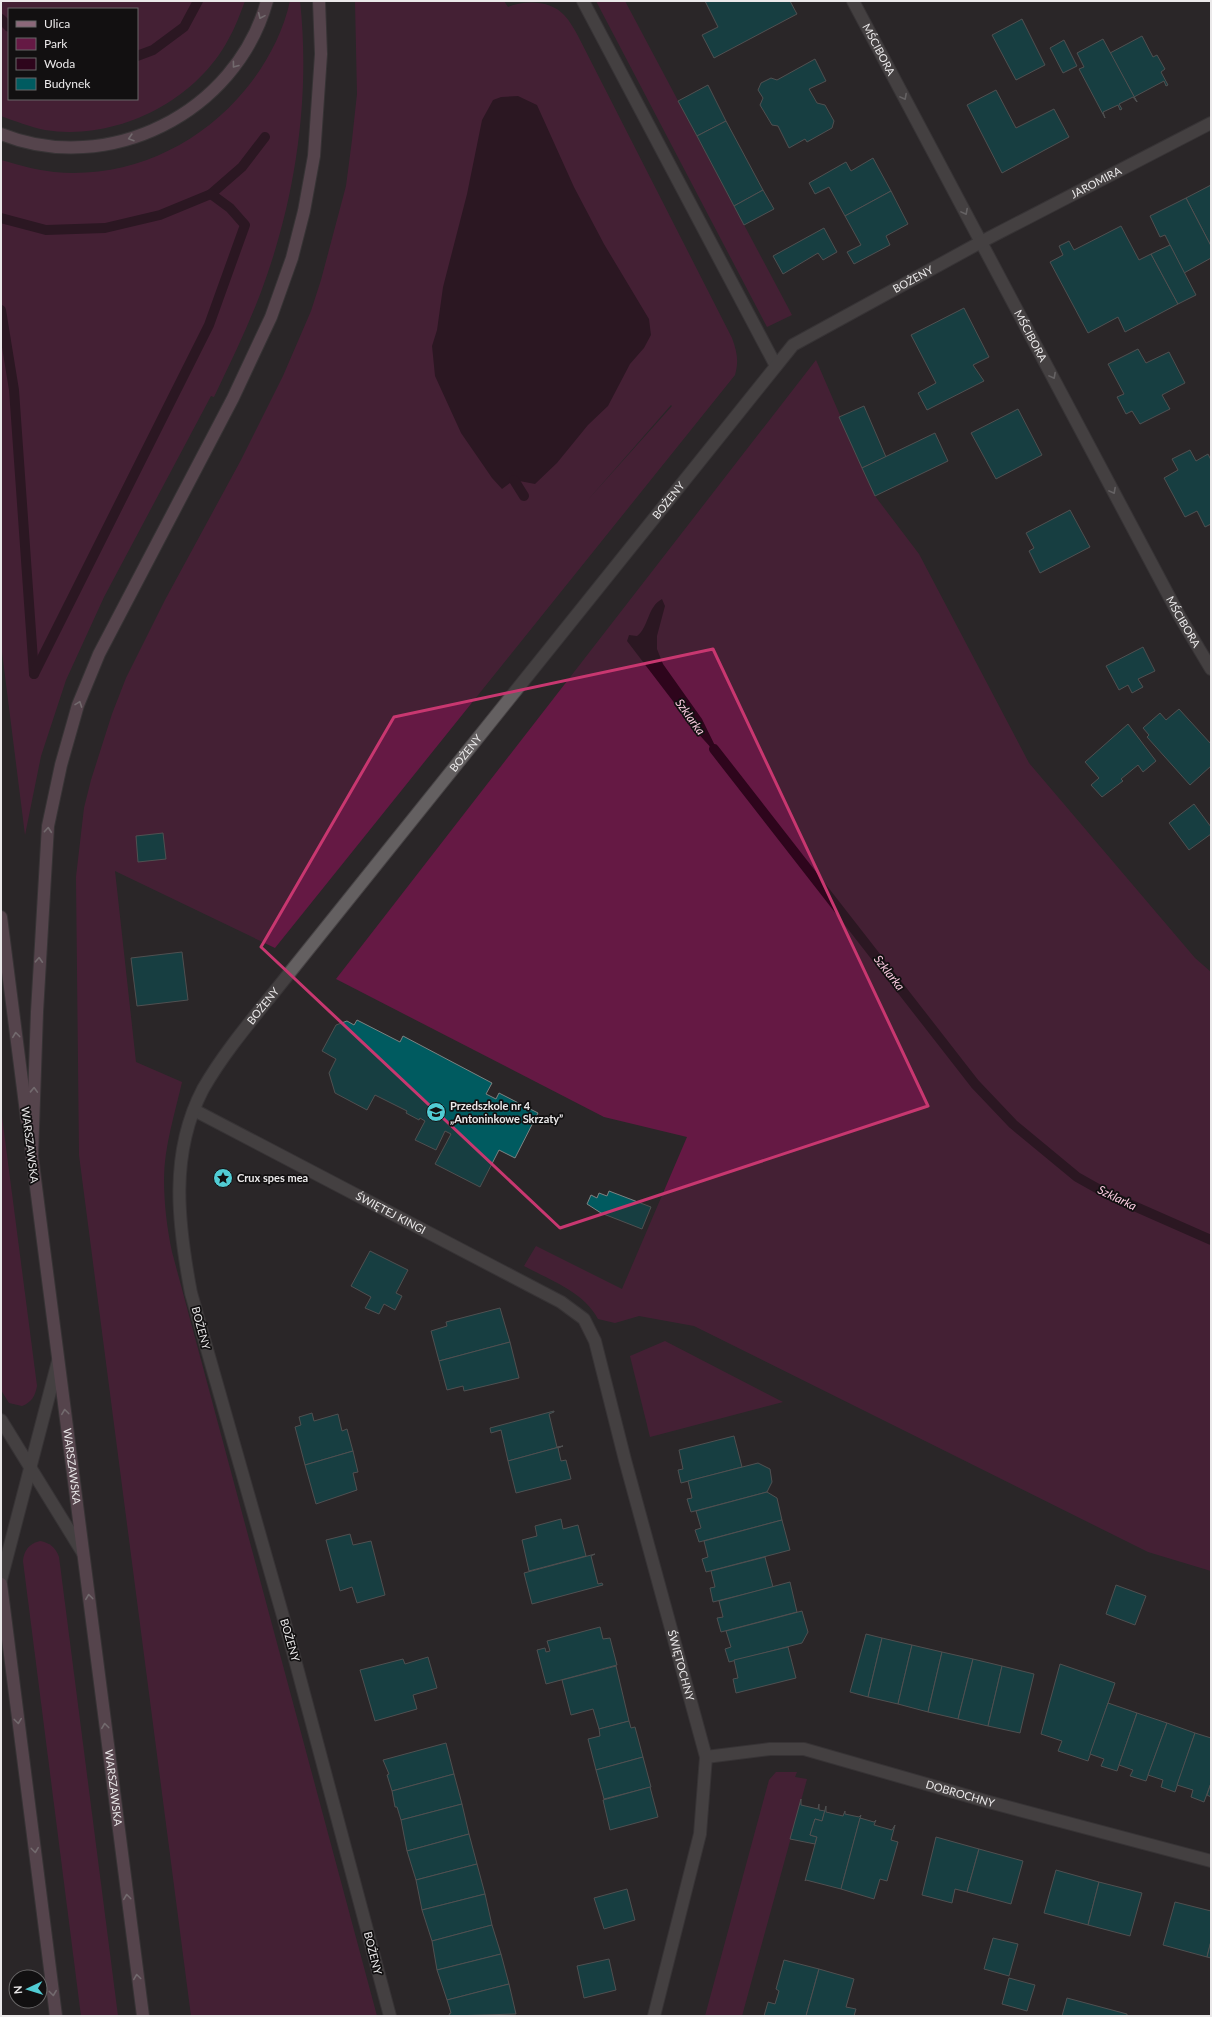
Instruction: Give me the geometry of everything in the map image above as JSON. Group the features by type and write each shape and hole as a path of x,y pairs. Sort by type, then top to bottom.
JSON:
{"main road":[{"path":"1,134 15,140 42,145 66,148 90,148 122,141 164,126 186,114 223,80 240,58 255,31 267,1"},
{"path":"32,1156 37,1012 48,826 61,765 78,705 99,654 233,398 271,317 292,258 304,211 314,156 321,54 319,1"},
{"name":"WARSZAWSKA","path":"1,917 143,2016"},
{"path":"1,1584 56,2016"},
{"path":"1,1617 14,1683"}],"street":[{"path":"583,1 776,366"},
{"name":"MŚCIBORA","path":"853,1 1180,617 1211,669"},
{"name":"JAROMIRA","path":"982,242 1211,122"},
{"name":"BOŻENY","path":"390,2016 290,1641 191,1293 180,1237 178,1196 184,1150 194,1110 204,1088 220,1062 275,991 793,345 982,242"},
{"name":"ŚWIĘTEJ KINGI","path":"194,1110 561,1302 584,1319"},
{"name":"ŚWIĘTOCHNY","path":"584,1319 595,1341 625,1460 706,1757 700,1834 654,2016"},
{"path":"1,1580 59,1360"},
{"path":"1,1420 83,1553"},
{"name":"DOBROCHNY","path":"706,1757 770,1749 804,1749 989,1802 1211,1861"}],"highlighted area":[{"path":"713,649 928,1106 560,1228 261,947 394,717"}],"green space":[{"path":"1,1 245,1 231,35 213,62 195,82 174,99 150,113 125,123 98,129 72,132 45,130 1,116"},
{"path":"290,1 300,1 303,35 302,105 293,175 286,209 267,275 242,337 214,397 211,396 104,597 66,680 41,756 25,835 1,644 1,160 47,171 82,173 109,170 135,164 160,155 184,142 227,110 253,80 273,48 283,25"},
{"path":"355,1 504,1 508,7 529,2 545,4 559,10 572,25 578,36 732,338 736,352 737,365 735,375 275,948 115,871 136,1062 182,1082 170,1130 164,1167 165,1207 172,1252 377,2016 191,2016 79,1155 76,877 84,808 91,780 112,714 126,678 165,600 241,460 283,376 311,311 321,280 346,186 357,94","holes":["671,405 672,406 586,502"]},
{"path":"596,1 625,1 792,315 767,327"},
{"path":"816,360 875,496 919,554 1029,763 1195,958 1211,972 1211,1571 1148,1552 694,1326 639,1316 615,1323 598,1319 584,1301 575,1294 524,1266 536,1246 622,1289 687,1137 604,1117 336,979"},
{"path":"1,1109 37,1386 32,1398 28,1403 22,1406 9,1403 1,1390"},
{"path":"665,1341 783,1402 650,1437 630,1356"},
{"path":"40,1541 52,1546 59,1557 118,2016 81,2016 23,1561 28,1548"},
{"path":"776,1772 797,1772 795,1777 807,1779 742,2016 705,2016 769,1780"}],"water":[{"path":"518,96 537,105 574,187 604,244 649,319 651,335 644,348 630,364 608,406 588,425 557,463 535,484 514,480 502,489 492,478 461,433 435,376 432,346 437,330 443,287 467,194 482,120 493,100 501,97"},
{"path":"662,599 665,606 657,636 657,649 663,664 702,719 722,760 695,730 627,641 629,635 637,636 641,632 653,607"}],"building":[{"path":"705,1 790,1 797,14 714,58 702,35 718,27"},
{"path":"1022,19 1045,65 1016,80 992,35"},
{"path":"1142,36 1153,57 1157,55 1165,69 1161,72 1168,85 1166,86 1164,81 1134,97 1110,53"},
{"path":"1103,39 1137,102 1133,97 1119,104 1122,109 1120,110 1118,105 1103,112 1105,118 1079,69 1084,67 1077,53"},
{"path":"1064,40 1077,66 1063,73 1050,48"},
{"path":"815,59 826,81 809,89 817,103 825,105 834,121 832,128 807,142 805,139 789,148 778,126 772,125 760,105 763,98 758,90 761,83 771,78 777,80"},
{"path":"708,85 726,121 697,136 678,101"},
{"path":"996,90 1016,128 1054,109 1069,137 1002,173 967,105"},
{"path":"726,121 763,190 734,206 697,136"},
{"path":"873,158 891,191 845,216 829,187 815,194 809,183 846,162 851,171"},
{"path":"1211,185 1211,246 1186,198"},
{"path":"763,190 774,209 744,225 734,206"},
{"path":"891,191 908,224 886,236 890,245 854,264 847,252 861,245 845,216"},
{"path":"1186,198 1211,246 1211,258 1184,273 1165,235 1160,237 1150,216"},
{"path":"1121,226 1139,260 1151,254 1178,304 1125,332 1118,317 1088,333 1050,262 1063,255 1059,246 1069,241 1074,250"},
{"path":"824,228 837,252 823,260 818,253 783,274 773,256"},
{"path":"1170,245 1196,295 1178,304 1151,254"},
{"path":"964,308 989,357 973,365 984,381 927,410 918,393 936,383 911,335"},
{"path":"1138,349 1146,363 1169,352 1185,383 1162,395 1170,409 1140,424 1132,411 1126,414 1117,397 1124,394 1108,364"},
{"path":"864,406 886,457 862,468 839,417"},
{"path":"1018,409 1042,455 996,479 971,433"},
{"path":"935,433 948,461 875,496 862,468"},
{"path":"1190,450 1196,461 1208,454 1211,460 1211,524 1205,527 1197,511 1185,517 1164,478 1178,470 1172,459"},
{"path":"1070,510 1090,547 1040,573 1029,551 1034,548 1026,533"},
{"path":"1143,647 1155,671 1138,679 1143,687 1132,693 1128,685 1119,690 1106,666"},
{"path":"1179,709 1211,744 1211,766 1190,785 1147,737 1149,735 1143,728 1160,713 1166,720"},
{"path":"1128,724 1156,761 1143,772 1138,765 1121,779 1123,781 1102,797 1091,785 1099,778 1085,762"},
{"path":"1194,804 1211,827 1211,834 1189,850 1169,823"},
{"path":"163,833 166,859 138,862 136,836"},
{"path":"182,952 188,1000 137,1006 131,958"},
{"path":"357,1020 400,1042 403,1036 492,1083 486,1094 496,1099 499,1093 538,1113 515,1158 499,1150 480,1187 435,1164 451,1134 445,1131 436,1150 415,1140 425,1121 420,1118 419,1120 406,1113 407,1111 375,1095 367,1110 335,1093 329,1073 336,1059 322,1051 336,1025 347,1021 354,1025"},
{"path":"609,1191 651,1207 642,1229 601,1213 587,1204 591,1195 597,1198 599,1193 607,1196"},
{"path":"370,1251 408,1270 396,1293 402,1296 395,1310 384,1304 379,1314 365,1308 371,1297 351,1286"},
{"path":"500,1308 510,1342 439,1361 431,1331 447,1326 446,1322"},
{"path":"510,1342 519,1378 464,1391 463,1386 447,1390 439,1361"},
{"path":"554,1411 549,1414 557,1447 563,1446 508,1461 501,1430 491,1433 490,1428"},
{"path":"312,1413 314,1421 338,1414 342,1431 347,1429 353,1451 305,1465 295,1427 301,1425 299,1417"},
{"path":"734,1436 742,1467 681,1483 678,1470 683,1469 679,1450"},
{"path":"563,1446 558,1448 561,1461 566,1460 571,1479 516,1493 508,1461"},
{"path":"353,1451 358,1472 353,1473 357,1490 316,1504 305,1465"},
{"path":"758,1463 770,1469 772,1482 767,1492 691,1512 687,1499 692,1498 688,1481"},
{"path":"767,1492 777,1498 782,1520 699,1542 695,1530 701,1528 696,1511"},
{"path":"561,1519 563,1529 578,1525 586,1556 529,1571 522,1540 537,1536 535,1526"},
{"path":"782,1520 790,1550 706,1572 702,1559 708,1557 704,1541"},
{"path":"350,1534 353,1545 371,1541 385,1595 357,1603 352,1587 340,1591 326,1540"},
{"path":"595,1554 591,1556 598,1584 602,1583 603,1585 532,1604 524,1573"},
{"path":"765,1557 773,1587 713,1602 710,1588 715,1587 711,1571"},
{"path":"790,1582 797,1612 721,1632 717,1618 723,1617 719,1601"},
{"path":"1116,1585 1146,1596 1135,1625 1106,1614"},
{"path":"802,1611 808,1632 802,1643 729,1662 725,1649 731,1647 726,1631"},
{"path":"600,1627 603,1639 610,1638 617,1665 546,1684 537,1650 545,1648 546,1652 550,1651 547,1641"},
{"path":"866,1634 882,1638 868,1697 850,1692"},
{"path":"882,1638 912,1645 898,1704 868,1697"},
{"path":"912,1645 942,1652 928,1712 898,1704"},
{"path":"788,1647 796,1678 736,1693 733,1679 738,1678 734,1660"},
{"path":"942,1652 973,1659 958,1719 928,1712"},
{"path":"428,1657 437,1688 413,1695 417,1709 375,1721 360,1670 403,1659 405,1664"},
{"path":"973,1659 1002,1666 988,1726 958,1719"},
{"path":"1060,1664 1115,1683 1088,1761 1058,1751 1062,1741 1041,1734"},
{"path":"616,1666 629,1721 599,1729 593,1709 571,1715 562,1680"},
{"path":"1002,1666 1034,1674 1020,1733 988,1726"},
{"path":"1108,1703 1137,1713 1117,1771 1101,1766 1104,1759 1090,1754"},
{"path":"1137,1713 1167,1723 1146,1781 1130,1776 1133,1770 1119,1765"},
{"path":"629,1721 631,1728 635,1727 643,1757 596,1770 588,1739 600,1736 599,1729"},
{"path":"1167,1723 1195,1733 1175,1792 1161,1787 1163,1780 1148,1775"},
{"path":"1195,1733 1211,1738 1211,1783 1204,1802 1191,1797 1193,1790 1177,1785"},
{"path":"446,1743 454,1774 392,1791 387,1775 389,1774 383,1760"},
{"path":"643,1757 651,1787 604,1799 596,1770"},
{"path":"454,1774 462,1804 401,1820 397,1807 395,1807 392,1791"},
{"path":"1211,1783 1211,1797 1207,1795"},
{"path":"650,1787 658,1817 610,1830 603,1800"},
{"path":"801,1799 801,1805 818,1809 819,1804 819,1810 825,1811 822,1821 815,1819 810,1835 817,1837 815,1844 790,1839"},
{"path":"462,1804 469,1834 407,1851 401,1820"},
{"path":"826,1806 826,1812 843,1816 845,1811 845,1814 859,1817 861,1815 841,1889 805,1881 817,1837 810,1835 815,1819 822,1821"},
{"path":"860,1818 874,1822 876,1820 874,1825 892,1830 895,1825 891,1840 898,1842 887,1881 880,1879 874,1899 841,1889"},
{"path":"469,1834 477,1864 416,1880 407,1851"},
{"path":"936,1837 979,1849 967,1892 955,1889 952,1903 922,1895"},
{"path":"979,1849 1023,1861 1011,1904 967,1892"},
{"path":"477,1864 485,1894 422,1910 416,1880"},
{"path":"1056,1870 1099,1882 1088,1925 1044,1913"},
{"path":"1099,1882 1142,1893 1130,1936 1088,1925"},
{"path":"627,1889 635,1920 604,1929 594,1898"},
{"path":"485,1894 492,1925 432,1941 422,1910"},
{"path":"1175,1902 1211,1911 1211,1941 1207,1957 1163,1945"},
{"path":"492,1925 501,1954 437,1970 432,1941"},
{"path":"993,1938 1018,1944 1009,1976 984,1969"},
{"path":"1211,1941 1211,1958 1207,1957"},
{"path":"501,1954 509,1984 447,2000 437,1970"},
{"path":"609,1959 616,1990 584,1998 577,1966"},
{"path":"784,1960 819,1969 806,2016 764,2016 768,2002 775,2004 779,1991 776,1989"},
{"path":"819,1969 854,1979 846,2007 856,2009 854,2016 806,2016"},
{"path":"1009,1978 1035,1985 1027,2011 1002,2004"},
{"path":"509,1984 516,2014 450,2016 449,2014 451,2013 447,2000"},
{"path":"1067,1998 1127,2014 1127,2016 1062,2016"}],"waterway":[{"path":"138,56 153,50 184,27 198,1"},
{"path":"1,19 8,26"},
{"path":"1,218 46,230 105,228 160,215 211,194 242,167 265,137"},
{"path":"34,674 209,325 245,225 230,208 211,194"},
{"path":"1,310 14,390 34,674"},
{"name":"Szklarka","path":"514,480 524,496"},
{"name":"Szklarka","path":"714,749 975,1084 1013,1124 1077,1177 1109,1195 1211,1240"}],"place":[{"name":"Przedszkole nr 4 „Antoninkowe Skrzaty”","path":"436,1112"},
{"name":"Crux spes mea","path":"223,1178"}]}
